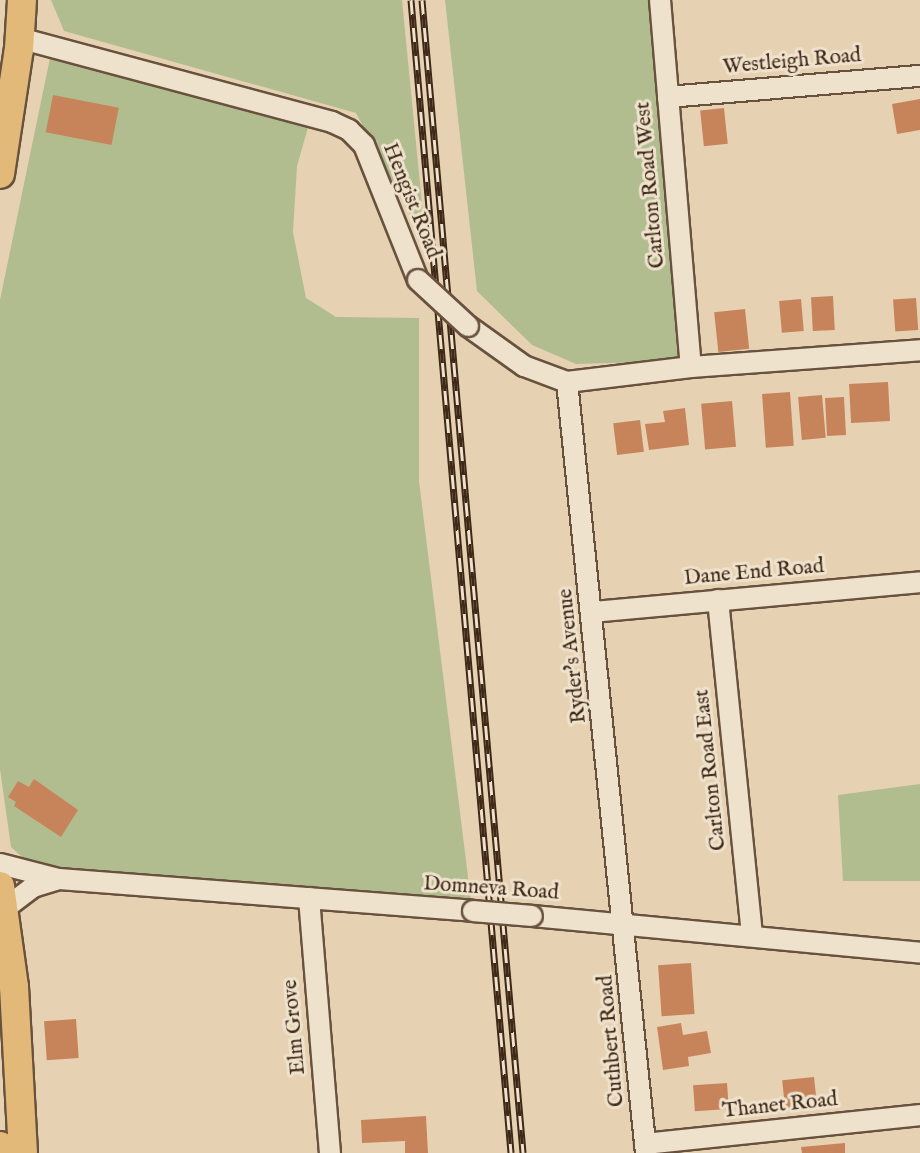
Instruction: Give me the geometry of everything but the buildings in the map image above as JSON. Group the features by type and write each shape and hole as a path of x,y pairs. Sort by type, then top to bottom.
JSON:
{"highway":[{"path":"0,174 22,0"},
{"path":"2,898 14,987 23,1153"},
{"path":"0,1146 0,1153"}],"street":[{"name":"Carlton Road West","path":"660,0 691,367"},
{"name":"Hengist Road","path":"19,38 84,58 332,122 349,130 364,145 418,280 468,326 524,366 567,382 691,367 920,350"},
{"name":"Westleigh Road","path":"668,97 920,76"},
{"name":"Ryder's Avenue","path":"567,382 625,925"},
{"name":"Dane End Road","path":"593,612 920,582"},
{"name":"Carlton Road East","path":"718,600 752,935"},
{"name":"Domneva Road","path":"0,864 59,879 532,916 752,935 920,953"},
{"name":"Domneva Road","path":"2,898 59,879"},
{"name":"Elm Grove","path":"309,898 330,1153"},
{"name":"Cuthbert Road","path":"625,925 646,1148"},
{"name":"Thanet Road","path":"646,1148 920,1115"}],"green space":[{"path":"51,0 402,0 426,245 356,113 64,31"},
{"path":"445,0 650,0 678,361 576,364 532,345 477,291"},
{"path":"51,53 309,124 297,166 293,232 306,298 336,317 419,318 419,481 471,901 31,865 11,847 0,769 0,300"},
{"path":"920,784 920,881 843,881 838,795"}],"railway":[{"path":"411,0 511,1153"},
{"path":"422,0 523,1153"}]}
